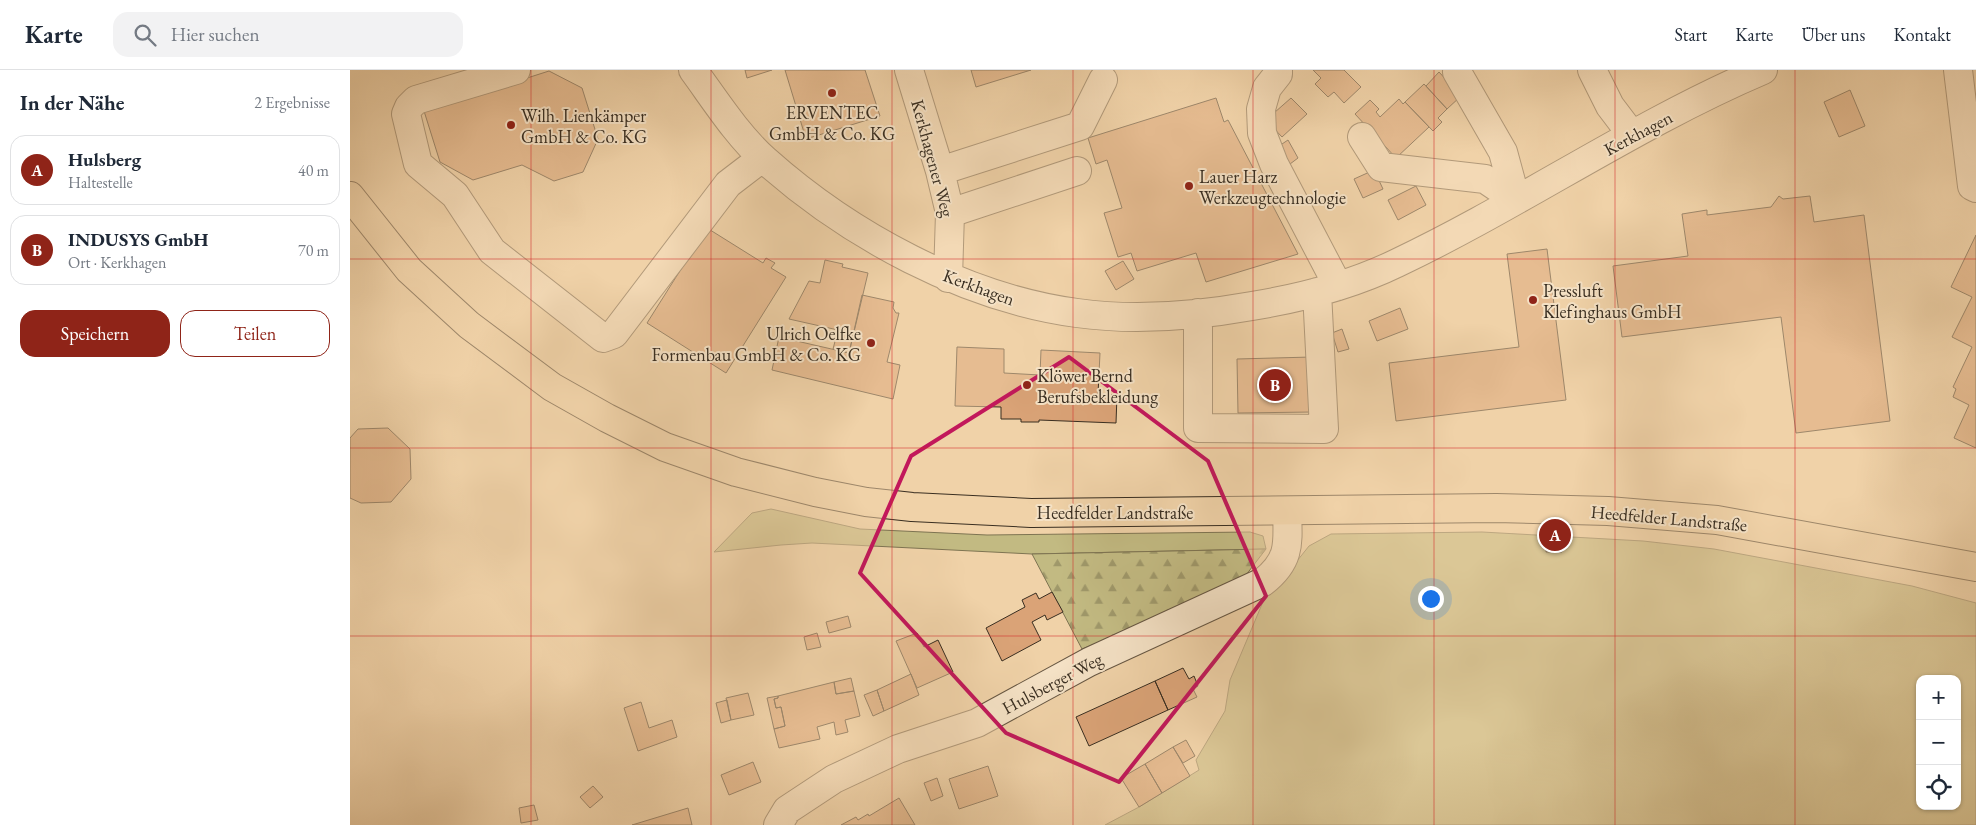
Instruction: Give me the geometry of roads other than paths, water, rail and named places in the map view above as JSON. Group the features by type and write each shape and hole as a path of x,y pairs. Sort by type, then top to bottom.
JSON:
{"main road":[{"name":"Heedfelder Landstraße","path":"350,196 409,270 469,325 552,387 607,418 665,447 736,472 815,492 866,502 912,507 1031,513 1496,508 1608,511 1716,520 1976,567"}],"street":[{"path":"516,70 416,100 409,107 406,114 418,164 455,196 492,251 603,338 614,334 728,184 762,158"},
{"name":"Kerkhagen","path":"693,70 726,115 762,158 835,215 869,235 948,278 1018,301 1077,313 1137,317 1223,312 1286,300 1328,289 1396,264 1632,136 1763,70"},
{"name":"Kerkhagener Weg","path":"909,70 940,171 950,213 948,278"},
{"path":"1198,314 1198,428 1324,429 1328,289 1262,133 1261,109 1267,88 1278,74 1278,70"},
{"path":"1592,70 1610,106 1632,136"},
{"path":"1958,70 1972,186 1976,188"},
{"path":"1457,72 1503,152 1516,200"},
{"path":"940,171 1080,126 1103,80"},
{"path":"1362,136 1381,167 1485,179 1516,200"},
{"path":"950,213 1077,171"},
{"name":"Hulsberger Weg","path":"778,825 787,810 834,780 898,749 977,723 1089,662 1263,582 1280,565 1288,546 1287,511"}],"place":[{"name":"ERVENTEC GmbH & Co. KG","path":"832,93"},
{"name":"Wilh. Lienkämper GmbH & Co. KG","path":"511,125"},
{"name":"Lauer Harz Werkzeugtechnologie","path":"1189,186"},
{"name":"Pressluft Klefinghaus GmbH","path":"1533,300"},
{"name":"Ulrich Oelfke Formenbau GmbH & Co. KG","path":"871,343"},
{"name":"Klöwer Bernd Berufsbekleidung","path":"1027,385"},
{"name":"INDUSYS GmbH","path":"1275,385"},
{"name":"Hulsberg","path":"1555,535"}]}
